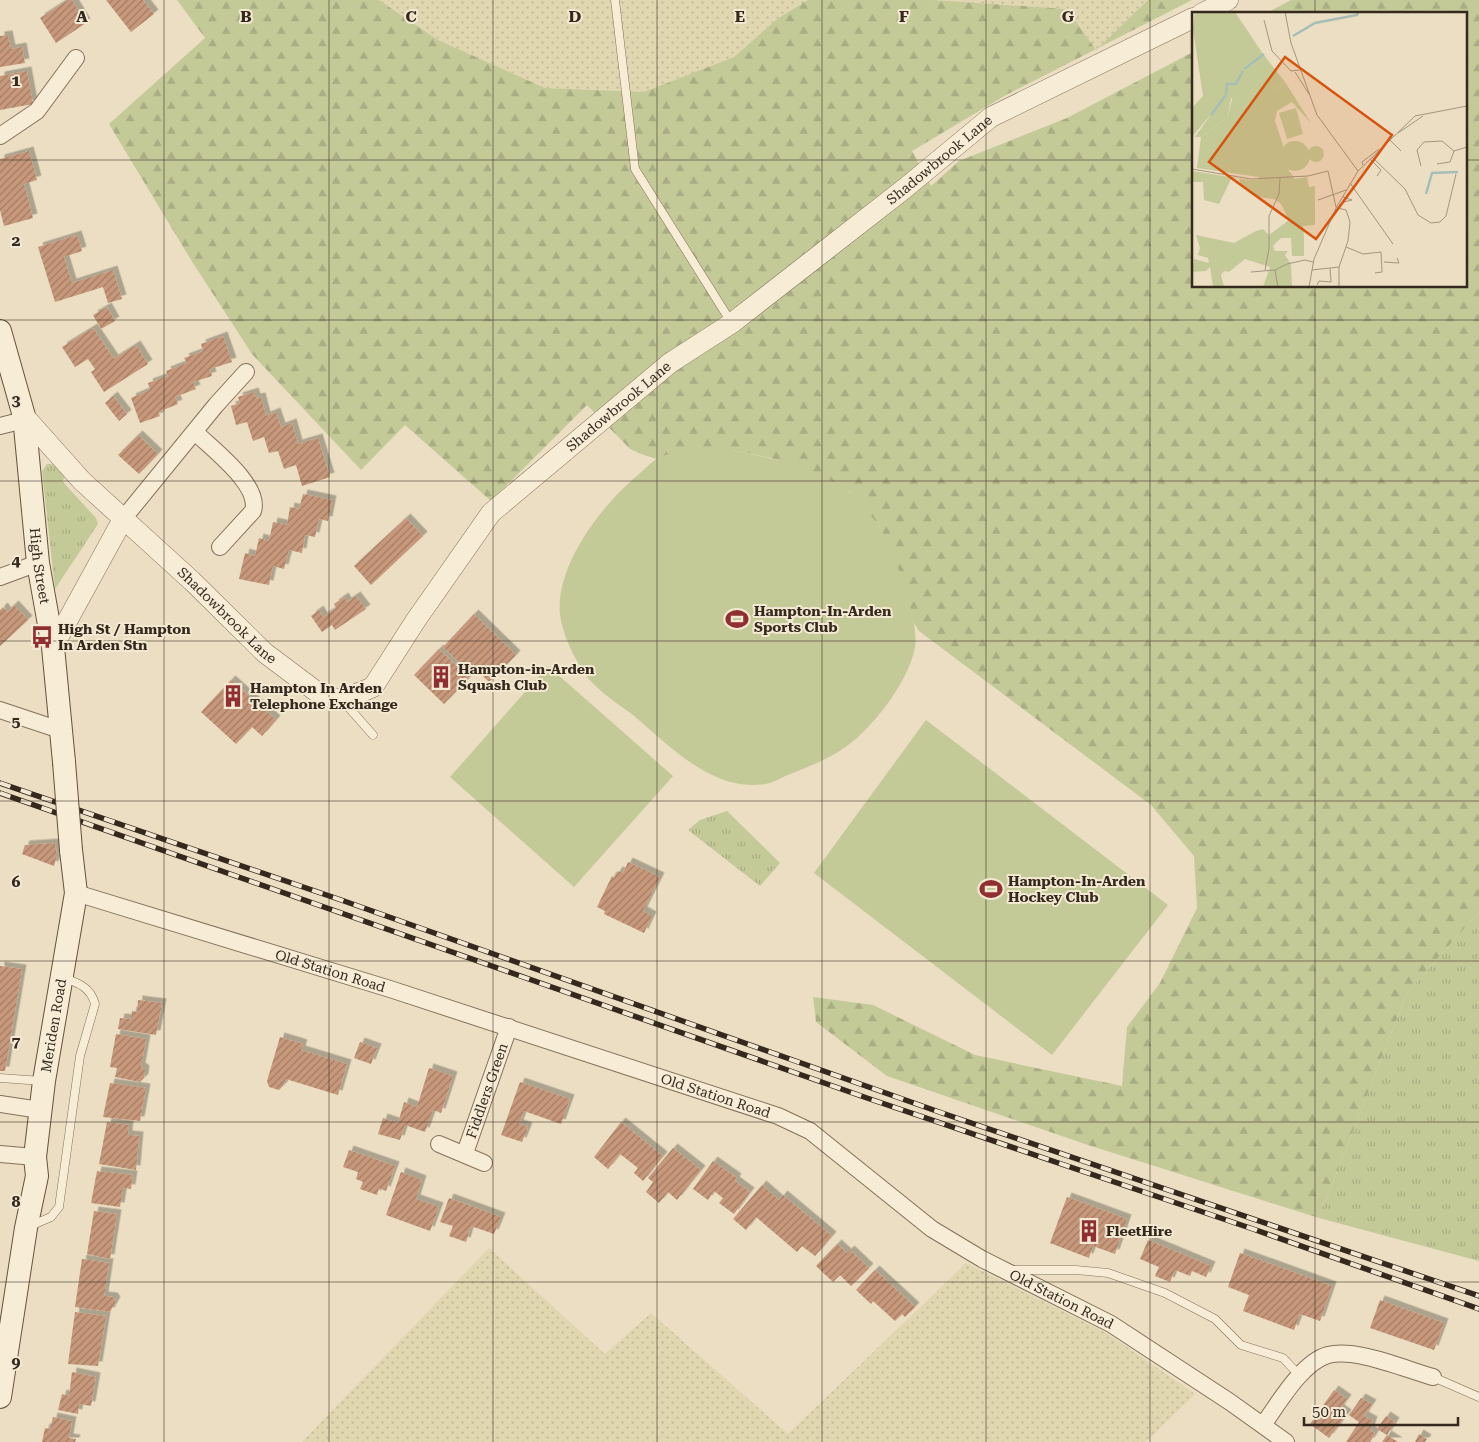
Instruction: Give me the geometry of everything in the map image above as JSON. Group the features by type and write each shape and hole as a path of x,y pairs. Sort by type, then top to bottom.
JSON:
{"main road":[{"name":"High Street","path":"0,331 24,418 38,563 53,647 76,893"},
{"name":"Meriden Road","path":"0,1397 26,1228 37,1176 35,1157 40,1110 76,893"}],"street":[{"path":"1205,12 1228,0"},
{"name":"Shadowbrook Lane","path":"24,418 82,481 265,653 321,695 342,700 373,687 416,620 490,513 670,363 732,324 904,189 991,117 1192,18"},
{"path":"0,136 37,111 76,58"},
{"path":"53,647 123,519 246,372"},
{"path":"0,426 24,418"},
{"path":"195,432 246,481 254,496 255,504 253,511 220,547"},
{"path":"0,577 38,563"},
{"path":"0,710 60,730"},
{"name":"Old Station Road","path":"76,893 200,929 509,1027 778,1116 810,1131 932,1229 1005,1270 1111,1324 1286,1442"},
{"name":"Fiddlers Green","path":"465,1154 509,1027"},
{"path":"0,1104 40,1110"},
{"name":"Fiddlers Green","path":"438,1144 484,1163"},
{"path":"0,1154 35,1157"},
{"path":"1263,1425 1300,1376 1326,1356 1340,1354 1357,1355 1433,1377"}],"lane":[{"path":"615,0 622,41 634,169 732,324"},
{"path":"342,700 373,735"},
{"path":"26,1228 51,1217 58,1207 80,1056 95,1004 93,996 88,990 80,984 62,978"},
{"path":"0,1078 44,1081"},
{"path":"1005,1270 1076,1270 1108,1273 1165,1293 1215,1319 1241,1345 1283,1358 1300,1376"},
{"path":"1433,1377 1479,1397"}],"shaded area":[{"path":"379,0 808,0 777,19 734,57 645,92 545,88 438,40"},
{"path":"933,0 1148,0 1096,50 1067,9"},
{"path":"489,1248 605,1354 651,1313 788,1434 966,1263 1105,1332 1195,1394 1146,1442 302,1442"}],"green space":[{"path":"177,0 379,0 438,40 545,88 644,92 734,57 777,19 808,0 933,0 1067,9 1095,49 1006,95 912,151 931,186 959,161 1067,118 1192,53 1192,288 1466,288 1466,12 1269,12 1291,0 1479,0 1479,912 1407,993 1319,1218 1088,1145 887,1076 816,1022 813,997 873,1005 975,1055 1122,1086 1127,1027 1160,983 1197,908 1194,856 1151,805 919,631 914,623 901,579 879,526 849,492 771,458 732,450 689,451 657,459 644,455 630,449 587,405 491,501 405,425 361,470 252,354 191,260 109,124 205,38"},
{"path":"1148,0 1192,0 1098,48"},
{"name":"Hampton-In-Arden Sports Club","path":"695,450 732,450 778,460 810,471 839,485 858,501 879,526 891,551 904,585 915,635 915,647 905,676 886,706 862,733 838,752 765,784 746,785 727,781 710,774 677,753 604,693 588,678 579,664 570,648 560,615 560,596 565,576 573,557 596,519 624,488 658,458"},
{"path":"47,464 52,464 66,476 62,481 96,518 98,524 55,589 42,471"},
{"path":"548,666 673,776 574,887 450,777"},
{"name":"Hampton-In-Arden Hockey Club","path":"926,720 1168,905 1052,1055 814,873"},
{"path":"727,811 780,863 760,886 688,830 700,820"},
{"path":"1479,912 1479,1261 1319,1218 1407,993"}],"building":[{"path":"68,0 72,0 86,23 56,43 40,18"},
{"path":"106,0 143,0 154,14 131,32"},
{"path":"8,35 11,49 22,47 25,63 0,67 0,36"},
{"path":"27,71 33,104 0,110 0,76"},
{"path":"29,151 37,180 24,184 33,218 4,226 0,210 0,159"},
{"path":"77,235 82,251 64,257 72,283 113,270 122,299 108,303 103,287 55,302 38,247"},
{"path":"107,307 115,321 101,329 93,315"},
{"path":"93,328 114,359 136,345 148,364 104,392 91,372 95,369 88,359 75,367 62,347"},
{"path":"223,336 232,362 210,369 212,376 193,382 196,389 175,397 178,404 158,412 160,416 140,423 131,398 150,390 148,383 168,376 166,371 187,363 184,358 203,351 201,344"},
{"path":"254,392 256,398 261,397 266,416 276,412 281,427 292,423 298,444 318,438 330,477 302,486 296,465 284,469 278,451 269,453 264,437 253,441 247,422 236,425 231,406 240,403 238,397"},
{"path":"113,396 127,414 119,421 105,403"},
{"path":"138,435 158,454 139,474 118,455"},
{"path":"303,494 332,500 328,521 319,519 315,537 305,535 302,553 289,550 284,569 273,566 269,585 239,579 245,553 255,556 259,538 269,541 273,522 287,525 290,507 299,509"},
{"path":"406,518 423,536 371,585 354,566"},
{"path":"356,596 366,609 335,630 332,625 322,632 311,616 319,610 323,617 336,608 334,604 344,597 347,602"},
{"path":"14,605 28,620 0,646 0,610 3,607 7,612"},
{"path":"474,614 516,655 489,682 478,671 473,676 443,647"},
{"name":"Hampton-in-Arden Squash Club","path":"439,649 469,678 444,704 414,675"},
{"name":"Hampton In Arden Telephone Exchange","path":"231,680 276,720 262,736 252,727 236,744 201,712"},
{"path":"55,843 57,855 54,866 22,854 25,845"},
{"path":"628,862 660,877 643,911 652,916 644,933 604,914 605,911 597,907 612,876 614,878 618,871 623,873"},
{"path":"0,966 22,969 5,1071 0,1071"},
{"path":"138,1000 162,1003 156,1035 118,1029 120,1018 131,1019 132,1011 137,1012"},
{"path":"116,1034 146,1039 141,1067 145,1070 144,1078 140,1082 115,1077 117,1068 110,1067"},
{"path":"280,1037 303,1044 301,1050 347,1064 338,1095 286,1079 279,1090 269,1087 267,1081"},
{"path":"360,1042 377,1048 371,1064 354,1058"},
{"path":"429,1068 453,1076 441,1113 433,1110 425,1132 405,1125 400,1140 378,1134 383,1118 398,1123 404,1102 417,1107"},
{"path":"520,1082 570,1099 561,1124 524,1111 519,1124 528,1127 522,1142 501,1135"},
{"path":"110,1083 146,1088 140,1121 103,1117"},
{"path":"107,1122 129,1125 128,1135 139,1136 136,1170 99,1164"},
{"path":"621,1122 663,1156 643,1181 634,1173 638,1168 620,1154 608,1169 594,1157"},
{"path":"673,1148 701,1170 677,1200 668,1192 659,1203 646,1192 653,1182 648,1178"},
{"path":"349,1150 395,1166 386,1191 379,1188 377,1195 360,1189 363,1182 356,1179 358,1172 343,1167"},
{"path":"713,1161 737,1178 735,1181 750,1192 734,1214 719,1203 723,1198 714,1191 708,1200 693,1189"},
{"path":"97,1171 133,1175 131,1189 123,1188 120,1207 91,1203"},
{"path":"401,1172 422,1180 416,1199 439,1207 430,1231 386,1215"},
{"path":"762,1185 779,1200 783,1195 832,1236 815,1256 802,1246 797,1252 756,1217 746,1230 733,1219"},
{"name":"FleetHire","path":"1067,1197 1127,1219 1115,1254 1093,1246 1089,1258 1050,1243"},
{"path":"449,1198 501,1217 494,1234 471,1226 466,1242 449,1236 453,1226 440,1222"},
{"path":"94,1211 117,1214 110,1259 87,1254"},
{"path":"1148,1240 1211,1266 1206,1277 1192,1271 1190,1276 1175,1270 1170,1282 1155,1276 1159,1267 1140,1259"},
{"path":"837,1244 847,1253 850,1250 869,1268 851,1286 840,1275 833,1282 816,1266"},
{"path":"1240,1253 1332,1286 1320,1321 1300,1314 1294,1330 1243,1311 1249,1295 1228,1287"},
{"path":"82,1259 109,1263 104,1296 113,1297 116,1301 110,1312 75,1307"},
{"path":"875,1270 915,1307 905,1317 902,1314 895,1321 873,1301 871,1304 856,1290"},
{"path":"1380,1300 1444,1323 1434,1350 1370,1328"},
{"path":"75,1312 106,1316 98,1366 68,1364"},
{"path":"72,1372 96,1377 91,1406 79,1404 78,1414 58,1410 62,1394 69,1396"},
{"path":"1334,1390 1347,1399 1340,1409 1347,1414 1329,1438 1310,1424"},
{"path":"1361,1398 1372,1404 1364,1416 1373,1421 1370,1430 1375,1434 1370,1442 1346,1442 1359,1422 1349,1415"},
{"path":"1386,1416 1395,1422 1387,1435 1377,1429"},
{"path":"53,1417 72,1421 69,1438 76,1439 75,1442 42,1442 45,1428 50,1429"},
{"path":"1419,1434 1427,1439 1425,1442 1415,1442"},
{"path":"1387,1435 1398,1442 1382,1442"}],"railway":[{"path":"0,783 344,901 942,1113 1479,1296"},
{"path":"0,793 867,1098 1253,1229 1479,1309"}],"place":[{"name":"Hampton-In-Arden Sports Club","path":"737,619"},
{"name":"High St / Hampton In Arden Stn","path":"42,637"},
{"name":"Hampton-in-Arden Squash Club","path":"441,677"},
{"name":"Hampton In Arden Telephone Exchange","path":"233,696"},
{"name":"Hampton-In-Arden Hockey Club","path":"991,889"},
{"name":"FleetHire","path":"1089,1231"}]}
